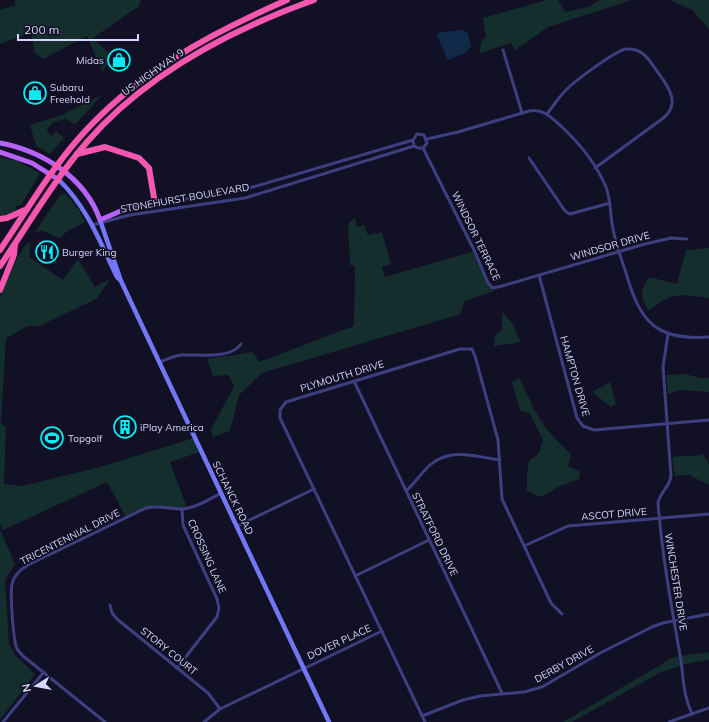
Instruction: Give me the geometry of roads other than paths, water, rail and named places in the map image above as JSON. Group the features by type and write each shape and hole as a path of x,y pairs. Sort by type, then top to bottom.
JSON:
{"highway":[{"name":"US HIGHWAY 9","path":"0,250 57,166 96,120 141,80 211,36 287,0"},
{"name":"US HIGHWAY 9","path":"0,266 77,154 120,108 169,71 234,34 314,0"},
{"path":"77,154 105,147 139,158 149,168 155,204"},
{"path":"0,219 10,217 28,208"},
{"path":"0,290 14,255 15,244"}],"main road":[{"name":"SCHANCK ROAD","path":"0,143 24,149 57,166 89,198 100,222"},
{"path":"0,152 27,160 59,180"},
{"name":"STONEHURST BOULEVARD","path":"100,222 123,210 155,204"}],"street":[{"path":"595,168 665,117 670,110 672,101 671,90 646,57 635,49 620,51 572,85 547,114 573,138 595,168 606,187 610,203 613,228 637,306 652,324 668,334 689,338 709,337"},
{"path":"503,50 522,113"},
{"name":"STONEHURST BOULEVARD","path":"155,204 242,190 412,140 415,135 420,133 427,139 458,132 522,113 538,110 547,114"},
{"path":"423,148 427,143 427,139"},
{"path":"412,140 414,146"},
{"name":"STONEHURST BOULEVARD","path":"92,225 130,215 245,198 414,146 423,148"},
{"name":"WINDSOR TERRACE","path":"423,148 474,248 490,286 497,288 539,275"},
{"path":"530,158 565,211 570,214 610,203"},
{"name":"SCHANCK ROAD","path":"59,180 78,200 92,225 116,277 121,281"},
{"path":"278,180 280,187"},
{"path":"183,200 184,208"},
{"path":"155,204 164,211"},
{"name":"SCHANCK ROAD","path":"100,222 121,281 330,722"},
{"name":"WINDSOR DRIVE","path":"539,275 619,251 671,238 687,239"},
{"name":"HAMPTON DRIVE","path":"539,275 578,418 581,424 594,430 709,420"},
{"name":"WINCHESTER DRIVE","path":"668,334 663,367 671,476 670,483 659,498 659,518 662,558 681,660 683,688 692,714"},
{"path":"160,362 179,355 214,355 236,348 241,344"},
{"name":"PLYMOUTH DRIVE","path":"425,722 280,418 282,404 288,400 460,349 469,348 475,356 496,433 500,460 500,485 502,499 551,603 562,614"},
{"name":"STRATFORD DRIVE","path":"354,381 502,693"},
{"path":"406,491 430,465 446,456 463,454 500,460"},
{"path":"237,526 314,489"},
{"name":"TRICENTENNIAL DRIVE","path":"105,722 21,654 16,646 11,593 12,583 17,574 28,565 146,508 156,506 182,509 191,508 221,493"},
{"name":"CROSSING LANE","path":"177,668 215,620 219,608 217,599 183,525 182,509"},
{"name":"ASCOT DRIVE","path":"524,546 568,526 709,514"},
{"path":"355,576 429,540"},
{"name":"STORY COURT","path":"110,605 112,614 117,619 208,693 220,709"},
{"name":"DERBY DRIVE","path":"422,716 463,700 502,693 524,692 542,687 602,652 652,627 709,614"},
{"name":"DOVER PLACE","path":"204,722 220,709 382,631"},
{"path":"3,722 44,672"},
{"path":"669,722 709,708"}],"water":[{"path":"463,30 468,33 471,47 465,53 448,60 436,33"}],"place":[{"name":"Midas","path":"119,60"},
{"name":"Subaru Freehold","path":"35,93"},
{"name":"Burger King","path":"47,252"},
{"name":"iPlay America","path":"125,427"},
{"name":"Topgolf","path":"52,438"}]}
